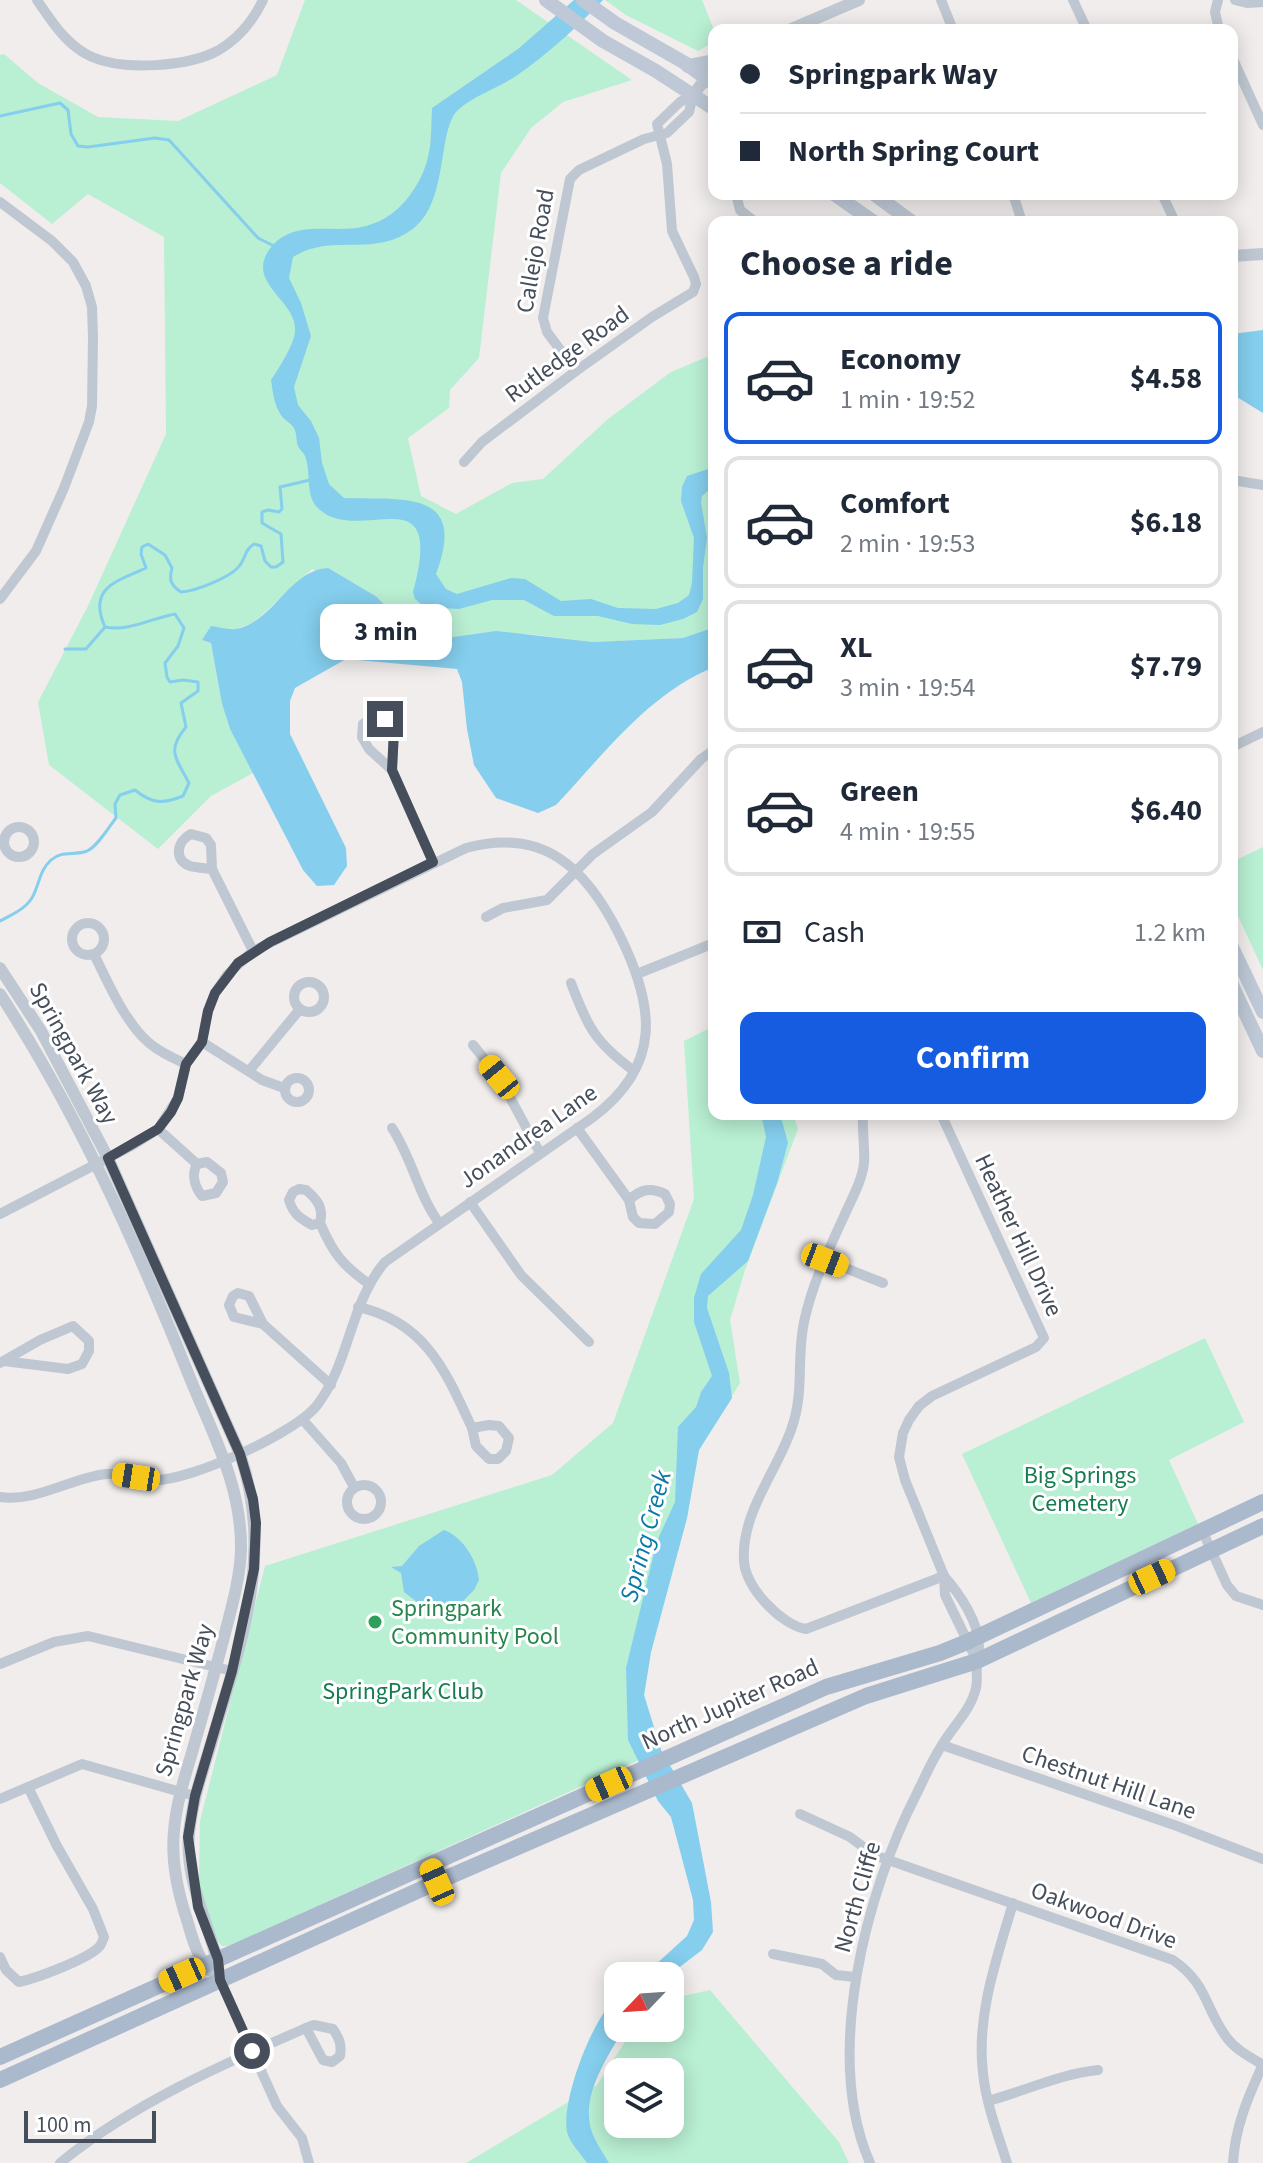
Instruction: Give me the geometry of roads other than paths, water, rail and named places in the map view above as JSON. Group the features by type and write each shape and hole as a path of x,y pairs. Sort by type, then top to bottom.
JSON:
{"main road":[{"path":"546,0 603,41 708,105"},
{"path":"583,0 615,23 708,76"},
{"path":"688,66 708,62"},
{"path":"842,200 862,216"},
{"path":"882,200 904,216"},
{"path":"1238,960 1263,1012"},
{"path":"1238,997 1261,1041"},
{"name":"North Jupiter Road","path":"0,2057 826,1687 940,1653 973,1639 1263,1502"},
{"name":"North Jupiter Road","path":"0,2080 437,1882 866,1696 977,1661 1263,1526"},
{"path":"430,1865 437,1882"}],"street":[{"path":"37,0 58,30 74,45 90,56 124,66 167,63 201,57 218,50 248,25 263,0"},
{"path":"803,24 859,0"},
{"path":"941,0 951,24"},
{"path":"1073,0 1084,24"},
{"path":"1218,0 1215,12 1218,24"},
{"path":"1235,0 1263,2"},
{"path":"1238,70 1263,125"},
{"name":"Callejo Road","path":"576,371 547,332 543,318 570,179 579,170 658,134 667,133 689,112 693,95 708,80"},
{"name":"Rutledge Road","path":"464,462 482,442 576,371 693,292 696,284 672,231 667,164 658,134"},
{"path":"0,202 52,241 73,262 86,286 92,307 93,338 89,422 36,551 0,599"},
{"path":"1238,256 1263,254"},
{"path":"1238,481 1263,485"},
{"path":"392,770 394,731 385,719 374,716 363,724 362,737 369,749 392,770 433,862"},
{"path":"1238,744 1263,732"},
{"path":"486,917 503,908 547,900 593,854 652,812 708,754"},
{"path":"0,823 8,832"},
{"name":"Jonandrea Lane","path":"0,1214 158,1129 178,1098 186,1064 202,1042 215,993 227,975 253,951 466,848 511,842 539,847 576,871 587,880 606,907 637,974 646,1003 647,1020 642,1051 634,1071 614,1100 396,1252 369,1284 331,1385 303,1420 283,1434 240,1454 179,1476 157,1480 110,1473 21,1497 0,1497"},
{"path":"212,869 253,951"},
{"path":"637,974 708,945"},
{"path":"94,954 109,985 140,1033 166,1054 186,1064"},
{"name":"Springpark Way","path":"0,968 41,1031 240,1454 253,1499 257,1548 248,1604 232,1671 195,1796 188,1837 198,1907 211,1962"},
{"path":"571,983 591,1031 609,1052 634,1071"},
{"name":"Springpark Way","path":"0,994 101,1161 226,1459 237,1502 241,1553 230,1615 181,1792 173,1833 175,1867 182,1905 277,2106 302,2138 309,2163"},
{"path":"249,1071 300,1009"},
{"path":"202,1042 262,1080 284,1088"},
{"path":"473,1045 499,1077 540,1153"},
{"path":"863,1120 864,1162 804,1321 799,1407 791,1433 753,1514 744,1548 745,1569 756,1592 788,1622 806,1629 944,1576"},
{"name":"Heather Hill Drive","path":"944,1120 1044,1338 1036,1347 932,1396 919,1406 903,1433 899,1457 905,1480 944,1576 956,1589 977,1661"},
{"path":"392,1128 405,1147 425,1201 439,1223"},
{"path":"577,1128 629,1200"},
{"path":"158,1129 197,1164"},
{"path":"470,1202 521,1275 589,1342"},
{"path":"320,1223 332,1251 351,1272 369,1284"},
{"path":"825,1260 883,1283"},
{"path":"358,1307 403,1326 434,1353 472,1428"},
{"path":"263,1324 331,1385"},
{"path":"73,1326 89,1341 89,1351 82,1364 68,1369 2,1362 40,1340 73,1326"},
{"path":"303,1420 333,1452 354,1487"},
{"path":"1202,1530 1227,1585 1236,1596 1263,1605"},
{"path":"0,1664 54,1642 88,1636 232,1671"},
{"name":"North Cliffe","path":"870,2163 857,2121 851,2086 855,1977 899,1827 942,1745 974,1695 977,1661"},
{"name":"Chestnut Hill Lane","path":"942,1745 1263,1859"},
{"path":"0,1799 74,1766 89,1764 137,1781 195,1796"},
{"path":"0,1957 6,1970 19,1982 32,1979 100,1947 104,1937 93,1909 28,1787"},
{"name":"Oakwood Drive","path":"800,1814 850,1837 874,1855 1173,1960 1191,1972 1227,2038 1240,2051 1263,2065"},
{"path":"1007,2163 988,2101 982,2066 983,2019 988,1988 1013,1903"},
{"path":"773,1954 822,1964 836,1975 855,1977"},
{"path":"60,2163 115,2122 252,2051 306,2028"},
{"path":"1233,2163 1236,2133 1243,2109 1263,2065"},
{"path":"988,2101 1069,2073 1098,2070"}],"water":[{"path":"574,0 603,0 528,68 458,110 447,133 433,201 414,228 384,242 323,246 293,257 289,278 311,336 294,387 298,405 319,438 329,484 344,498 408,501 424,505 437,513 444,527 444,546 436,574 446,589 457,594 511,578 525,579 561,601 591,599 618,608 656,609 678,603 689,595 692,583 694,538 681,501 682,487 687,476 708,469 708,491 701,502 707,538 703,599 697,612 683,619 660,625 632,624 598,616 554,616 524,600 492,600 459,609 424,607 415,599 413,592 420,555 418,533 409,522 394,519 356,521 336,518 319,509 311,498 307,463 298,446 296,432 282,417 274,398 271,380 289,349 295,331 289,310 264,273 269,250 278,240 301,230 366,226 396,210 413,191 425,167 432,108 518,49"},
{"path":"1263,330 1263,413 1238,398 1238,333"},
{"path":"328,568 377,597 419,635 440,639 496,631 593,642 683,638 708,629 708,670 668,693 648,709 556,805 538,813 496,798 474,765 462,682 457,669 346,659 295,688 290,701 290,734 346,848 347,866 334,885 317,886 303,870 230,729 222,704 211,643 202,640 211,626 236,629 261,617 292,586 314,571"},
{"path":"762,1120 782,1120 788,1143 777,1183 748,1261 708,1296 707,1308 729,1373 732,1398 699,1450 687,1518 651,1652 644,1695 661,1750 692,1803 711,1902 713,1932 702,1950 684,1964 658,1962 687,1936 694,1920 693,1900 671,1817 658,1801 628,1740 626,1668 657,1541 675,1502 678,1427 696,1407 701,1392 712,1376 694,1322 694,1298 701,1274 741,1230 753,1195 766,1137"},
{"path":"444,1530 468,1550 479,1580 459,1605 440,1612 428,1603 417,1602 404,1592 401,1573 391,1567 402,1566 419,1546"},
{"path":"604,2013 604,2042 616,2042 604,2058 593,2089 589,2116 594,2138 609,2163 587,2163 567,2132 566,2118 574,2080"}],"waterway":[{"path":"0,116 60,103 68,110 71,134 78,146 155,138 169,140 258,238 274,246"},
{"path":"0,921 28,903 51,860 59,855 87,851 95,845 116,818 115,804 120,795 135,790 152,800 169,800 183,796 189,783 177,761 175,749 186,727 181,703 198,691 198,682 170,682 165,663 178,646 184,628 175,614 131,626 105,627 100,614 103,594 116,582 146,568 141,554 142,547 148,544 165,555 172,568 171,582 181,592 230,574 254,544 261,546 265,561 276,567 283,562 281,534 262,523 262,512 279,512 282,509 280,487 310,480"},
{"path":"65,649 86,649 105,627"}],"place":[{"name":"Springpark Community Pool","path":"375,1622"}],"park label":[{"name":"Big Springs Cemetery","path":"1080,1489"},
{"name":"SpringPark Club","path":"403,1691"}],"water label":[{"name":"Spring Creek","path":"645,1536"}]}
